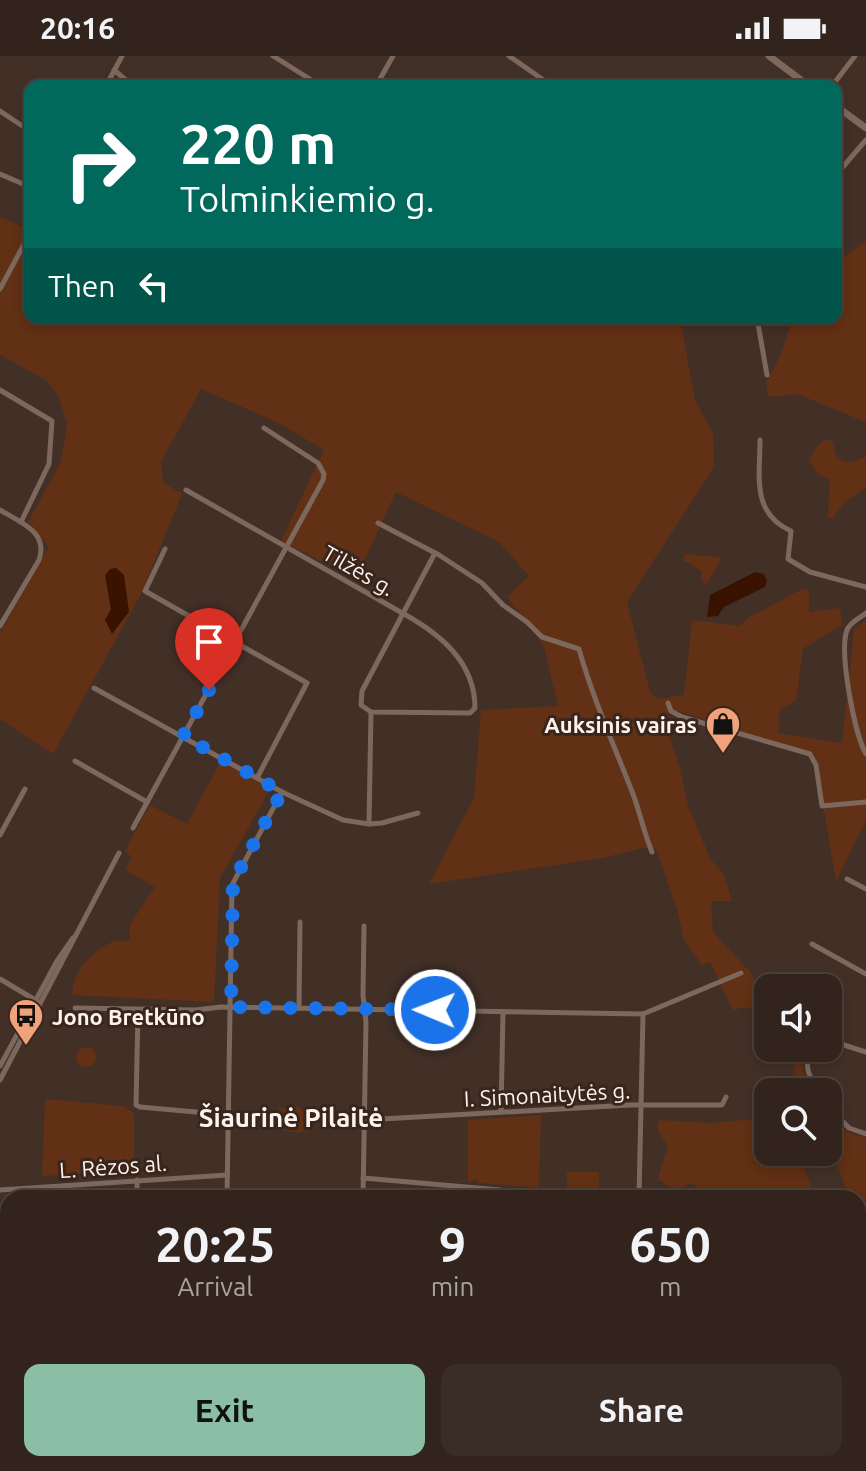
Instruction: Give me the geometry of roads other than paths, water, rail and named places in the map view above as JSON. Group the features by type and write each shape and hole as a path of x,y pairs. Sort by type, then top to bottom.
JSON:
{"main road":[{"path":"769,56 801,80"},
{"path":"842,110 866,128"}],"street":[{"path":"109,80 122,56"},
{"path":"273,56 311,80"},
{"path":"379,80 393,56"},
{"path":"509,56 543,80"},
{"path":"837,80 855,56"},
{"path":"114,70 126,80"},
{"path":"0,111 24,127"},
{"path":"842,168 866,140"},
{"path":"0,174 24,184"},
{"path":"0,289 24,244"},
{"path":"758,324 767,375"},
{"path":"0,390 52,421 49,464 21,522"},
{"path":"133,828 284,546 323,480 324,474 318,463 264,428"},
{"path":"760,440 761,503 782,527 791,531 788,559 810,572 866,587"},
{"name":"Tilžės g.","path":"186,490 430,628 453,651 469,675 475,697 474,711 470,713 371,712"},
{"path":"0,510 36,533 41,555 0,626"},
{"path":"378,523 435,553 482,583 542,637 579,649 594,699 635,798 652,852"},
{"path":"165,549 145,591 307,683 257,778"},
{"path":"369,824 371,712 361,705 362,691 435,553"},
{"path":"866,613 851,624 846,637 848,685 859,739 866,754"},
{"path":"94,688 282,792 343,820 369,824 395,821 418,813"},
{"path":"668,703 671,711 682,717 810,754 816,765 822,806 866,802"},
{"path":"75,761 147,802"},
{"path":"0,835 25,789"},
{"path":"227,1190 233,882 282,792"},
{"path":"0,1080 62,953 77,932 119,853"},
{"path":"847,879 866,889"},
{"path":"299,1008 300,922"},
{"path":"363,1190 364,926"},
{"path":"812,944 866,974"},
{"path":"75,1008 138,1011 231,1007 643,1014 741,973"},
{"path":"0,979 38,1002"},
{"path":"0,1066 38,1002"},
{"path":"138,1011 135,1103 140,1107 229,1115"},
{"path":"501,1112 503,1012"},
{"path":"639,1190 643,1014"},
{"path":"842,1045 866,1052"},
{"name":"I. Simonaitytės g.","path":"364,1120 641,1105 722,1105 726,1097"},
{"path":"842,1121 849,1128 866,1134"},
{"name":"L. Rėzos al.","path":"0,1190 227,1175"},
{"path":"363,1178 500,1190"},
{"path":"137,1180 137,1190"}],"place":[{"name":"Auksinis vairas","path":"723,755"},
{"name":"Jono Bretkūno","path":"26,1047"}],"district":[{"name":"Šiaurinė Pilaitė","path":"291,1117"}]}
